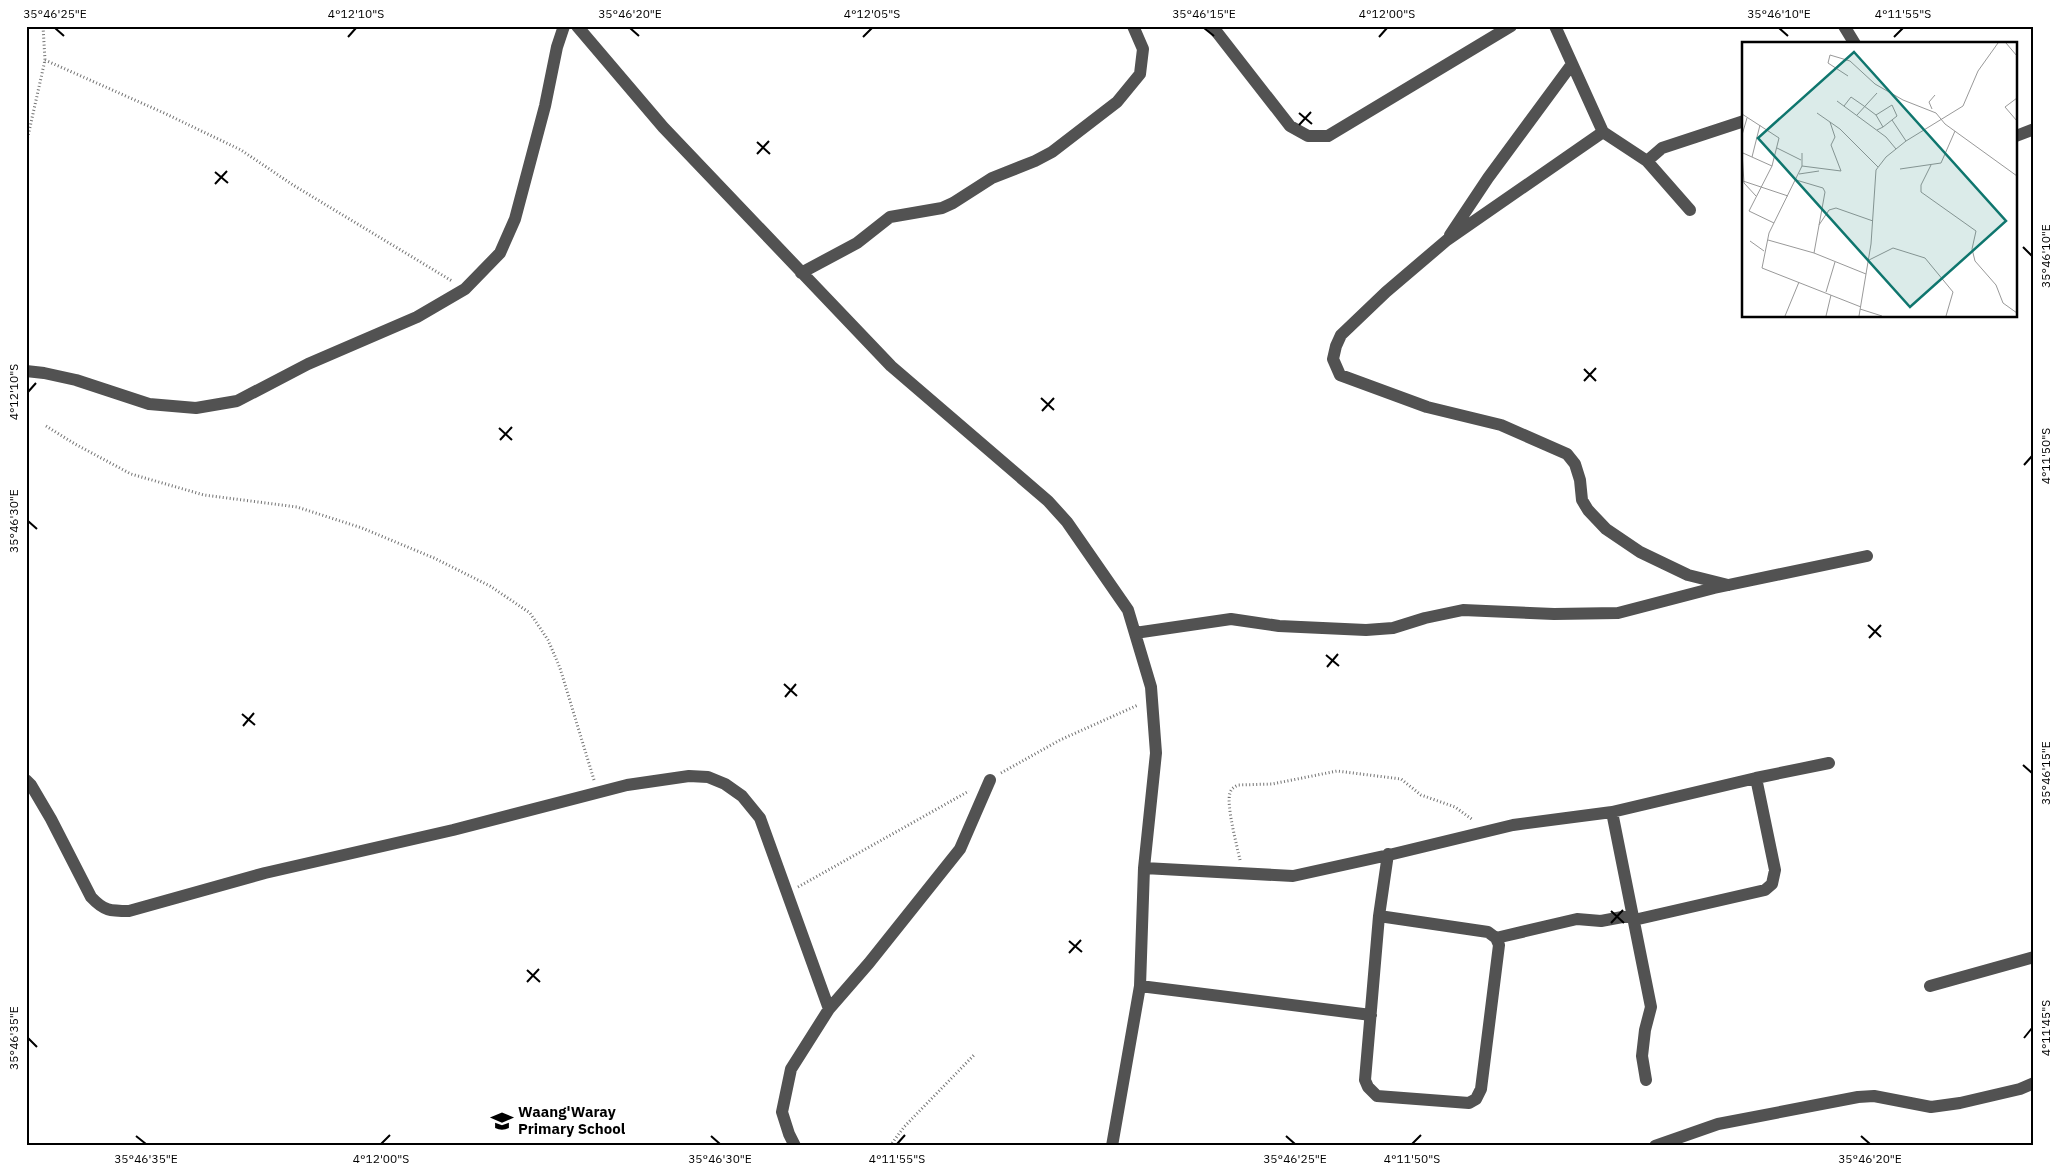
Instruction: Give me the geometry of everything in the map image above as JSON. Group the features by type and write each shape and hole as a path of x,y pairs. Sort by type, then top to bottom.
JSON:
{"street":[{"path":"26,371 44,372 76,380 149,404 196,408 237,401 308,364 417,317 465,289 500,253 515,219 545,106 557,47 564,26"},
{"path":"577,26 663,127 891,366 1048,501 1067,522 1128,610 1151,687 1156,753 1144,868 1140,986 1112,1146"},
{"path":"801,273 856,243 890,216 942,208 992,178 1052,152 1118,102 1140,74 1143,49 1134,26"},
{"path":"1212,26 1290,126 1308,136 1328,136 1511,26"},
{"path":"1555,26 1603,132 1647,161 1690,210"},
{"path":"1844,26 1854,42"},
{"path":"1447,240 1488,178 1572,64"},
{"path":"1647,161 1662,148 1742,121"},
{"path":"2018,135 2034,129"},
{"path":"1603,132 1447,240 1386,292 1341,335 1333,359 1340,375 1369,387 1427,408 1501,425 1567,454 1575,464 1580,480 1582,500 1588,510 1606,530 1640,552 1688,575 1728,585"},
{"path":"1135,633 1231,619 1278,626 1366,630 1393,628 1463,610 1554,614 1618,612 1728,585 1867,556"},
{"path":"1144,868 1293,876 1513,825 1612,812 1829,763"},
{"path":"26,780 31,785 51,819 92,897 100,907 111,911 129,911 265,873 453,830 627,785 689,776 708,777 725,784 742,796 760,818 829,1009"},
{"path":"1496,938 1577,919 1601,921 1633,917 1765,890 1772,884 1775,870 1756,778"},
{"path":"795,1146 788,1134 782,1112 785,1089 791,1069 829,1009 876,955 960,849 990,780"},
{"path":"1612,812 1651,1007 1645,1030 1642,1056 1646,1080"},
{"path":"1379,916 1488,932 1496,938 1499,944 1481,1089 1476,1099 1469,1102 1377,1096 1368,1087 1365,1080 1379,916 1388,854"},
{"path":"1930,986 2034,957"},
{"path":"1140,986 1371,1015"},
{"path":"1655,1146 1718,1124 1858,1097 1874,1096 1931,1107 1960,1103 2020,1089 2034,1083"}],"path":[{"path":"26,145 45,60 43,26"},
{"path":"45,60 164,112 241,150 293,185 465,289"},
{"path":"46,426 131,474 204,495 297,507 362,528 434,558 498,591 530,613 548,640 560,668 598,792"},
{"path":"1242,874 1230,806 1230,793 1234,786 1238,785 1272,784 1337,771 1401,779 1421,795 1463,811 1487,831"},
{"path":"890,1146 904,1127 974,1055"}],"place":[{"name":"Waang'Waray Primary School","path":"502,1121"}]}
